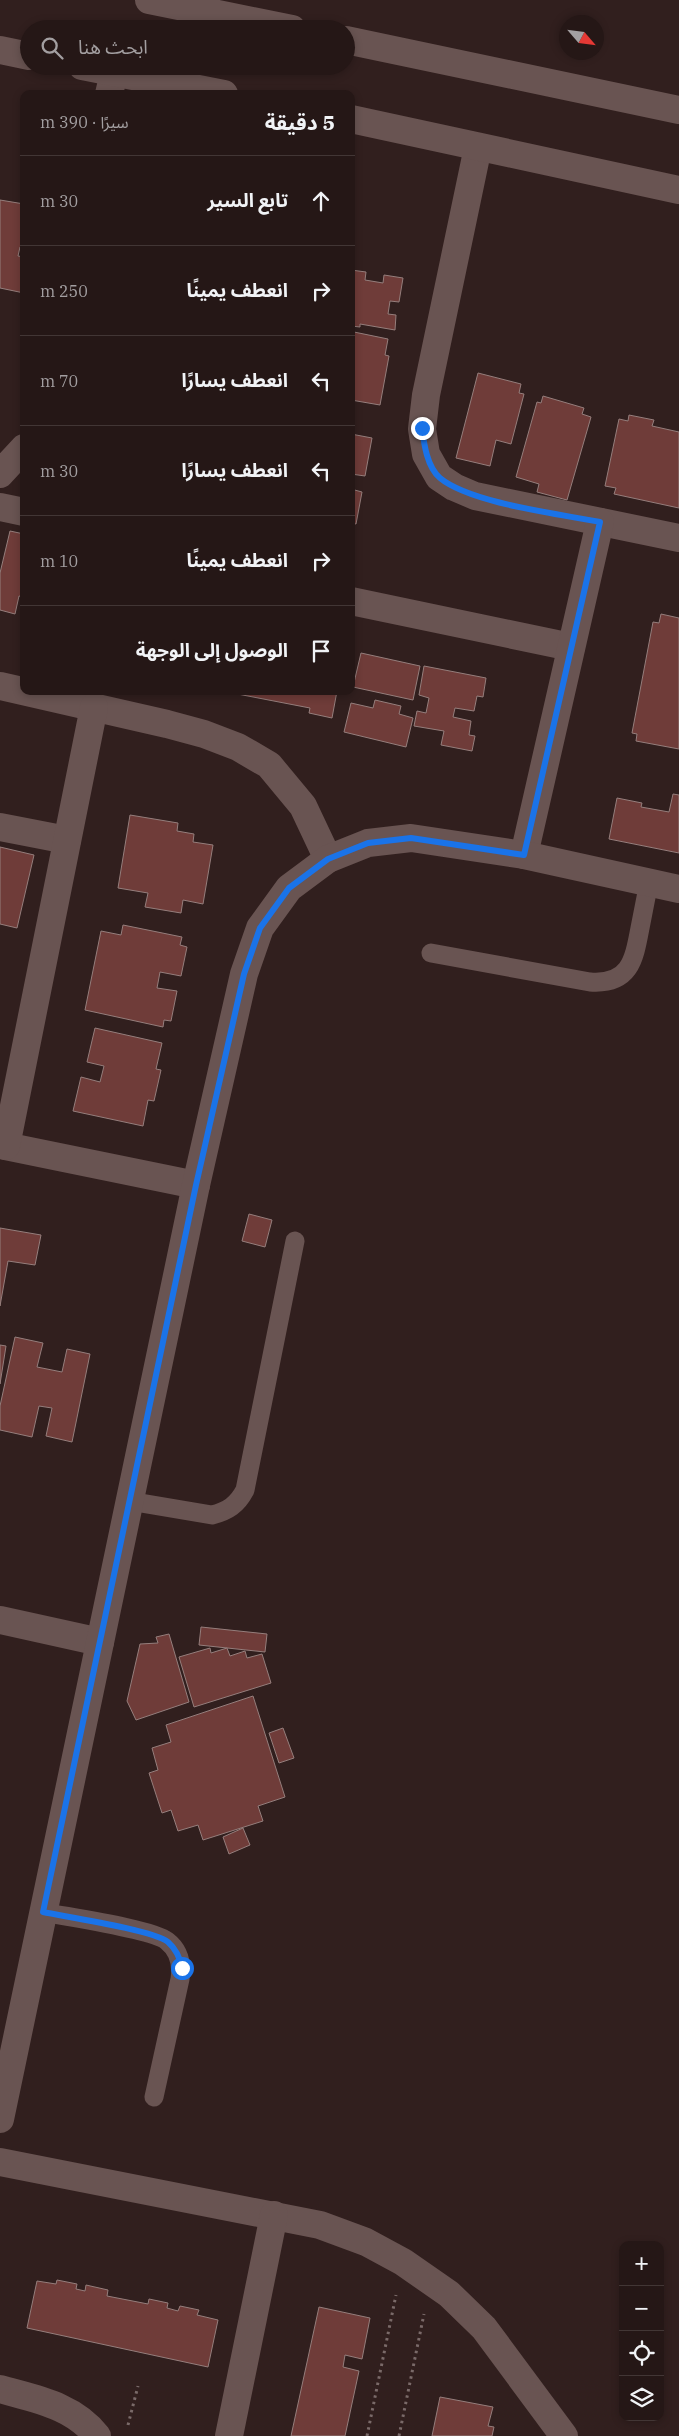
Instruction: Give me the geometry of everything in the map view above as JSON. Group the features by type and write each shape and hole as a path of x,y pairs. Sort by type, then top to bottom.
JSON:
{"street":[{"path":"148,0 247,20"},
{"path":"355,42 679,110"},
{"path":"0,50 20,54"},
{"path":"98,75 112,83 183,90"},
{"path":"355,120 679,190"},
{"path":"478,147 426,394 422,428 426,454 439,477 475,496 679,538"},
{"path":"0,474 20,452"},
{"path":"0,507 20,511"},
{"path":"524,855 600,522"},
{"path":"355,603 571,647"},
{"path":"0,686 20,690"},
{"path":"40,695 204,734 238,747 269,765 303,806 328,859"},
{"path":"94,707 3,1146 196,1185"},
{"path":"0,826 67,840"},
{"path":"0,2119 196,1185 244,974 260,928 289,888 328,859 368,843 411,838 524,855 679,889"},
{"path":"0,1620 100,1642"},
{"path":"0,2162 320,2225 366,2242 431,2280 449,2294 484,2328 564,2436"},
{"path":"229,2436 274,2215"},
{"path":"0,2390 65,2409 88,2425 97,2436"}],"lane":[{"path":"432,953 590,982 612,980 622,976 634,958 649,882"},
{"path":"129,1501 212,1515 223,1512 240,1500 245,1490 295,1240"},
{"path":"43,1912 157,1936 174,1948 180,1958 182,1968 154,2097"}],"path":[{"path":"367,2436 403,2262"},
{"path":"398,2436 431,2280"},
{"path":"126,2430 138,2386"}],"building":[{"path":"0,200 20,203 20,247 18,256 20,256 20,292 0,288"},
{"path":"355,271 366,272 365,280 383,283 384,275 403,278 399,302 390,301 388,314 396,315 395,330 360,324 360,327 355,326"},
{"path":"355,332 388,339 385,355 389,356 380,405 355,401"},
{"path":"478,373 521,384 519,393 524,394 511,444 496,440 490,466 456,458"},
{"path":"543,396 584,408 582,414 591,417 567,500 537,492 539,484 516,477 537,402 541,403"},
{"path":"629,415 654,420 652,426 679,432 679,508 614,494 616,488 605,486 619,419 628,421"},
{"path":"355,435 372,438 365,476 355,475"},
{"path":"355,490 362,492 355,524"},
{"path":"10,531 20,533 20,596 15,614 0,610 0,573"},
{"path":"661,614 679,618 679,749 636,741 637,734 632,733 653,622 659,623"},
{"path":"361,653 420,666 413,700 355,687 355,678"},
{"path":"424,666 486,678 483,697 477,696 474,711 455,708 453,717 471,721 469,735 475,736 472,751 441,745 444,731 414,726 417,711 426,713 429,698 419,695"},
{"path":"243,695 336,695 332,718 309,713 310,708"},
{"path":"375,700 401,706 399,714 413,718 406,747 344,732 351,703 373,708"},
{"path":"673,794 679,795 679,853 609,839 617,798 642,803 641,807 669,812"},
{"path":"130,815 178,823 177,831 194,834 193,842 213,845 203,904 183,900 181,913 145,907 148,893 118,888"},
{"path":"0,847 34,855 17,928 0,924"},
{"path":"123,925 182,937 180,945 187,947 181,976 160,972 157,988 177,991 171,1021 164,1020 163,1027 85,1010 101,931 121,935"},
{"path":"95,1028 162,1043 156,1069 161,1070 154,1101 148,1100 143,1126 73,1111 81,1077 100,1082 104,1066 87,1062"},
{"path":"249,1214 272,1220 265,1247 242,1241"},
{"path":"0,1228 41,1235 35,1265 8,1261 0,1306"},
{"path":"15,1337 43,1343 37,1367 62,1372 67,1349 90,1354 72,1442 46,1436 52,1408 39,1406 32,1437 0,1430 0,1406"},
{"path":"0,1345 6,1346 0,1384"},
{"path":"201,1627 267,1634 265,1652 199,1645"},
{"path":"169,1634 189,1702 136,1720 127,1701 140,1644 158,1643 156,1637"},
{"path":"210,1648 211,1653 227,1648 230,1656 245,1651 247,1658 262,1654 271,1683 194,1707 179,1657"},
{"path":"253,1696 285,1797 258,1806 263,1821 203,1840 198,1825 178,1831 171,1810 162,1813 149,1773 158,1770 152,1748 171,1742 166,1725"},
{"path":"283,1728 294,1758 279,1763 269,1733"},
{"path":"243,1828 250,1845 229,1854 223,1837"},
{"path":"57,2280 77,2284 76,2289 85,2291 86,2285 108,2290 107,2296 148,2304 149,2299 168,2303 167,2308 178,2311 180,2306 199,2310 197,2315 218,2320 208,2367 27,2328 37,2281 56,2284"},
{"path":"319,2307 370,2318 362,2359 345,2355 343,2367 359,2371 345,2436 291,2436"},
{"path":"440,2397 493,2407 488,2426 494,2427 492,2436 432,2436"}],"route":[{"path":"182,1968 180,1958 174,1948 167,1941 157,1936 43,1912 196,1185 244,974 260,928 289,888 328,859 368,843 411,838 524,855 600,522 475,496 454,487 439,477 426,454 422,428"}]}
